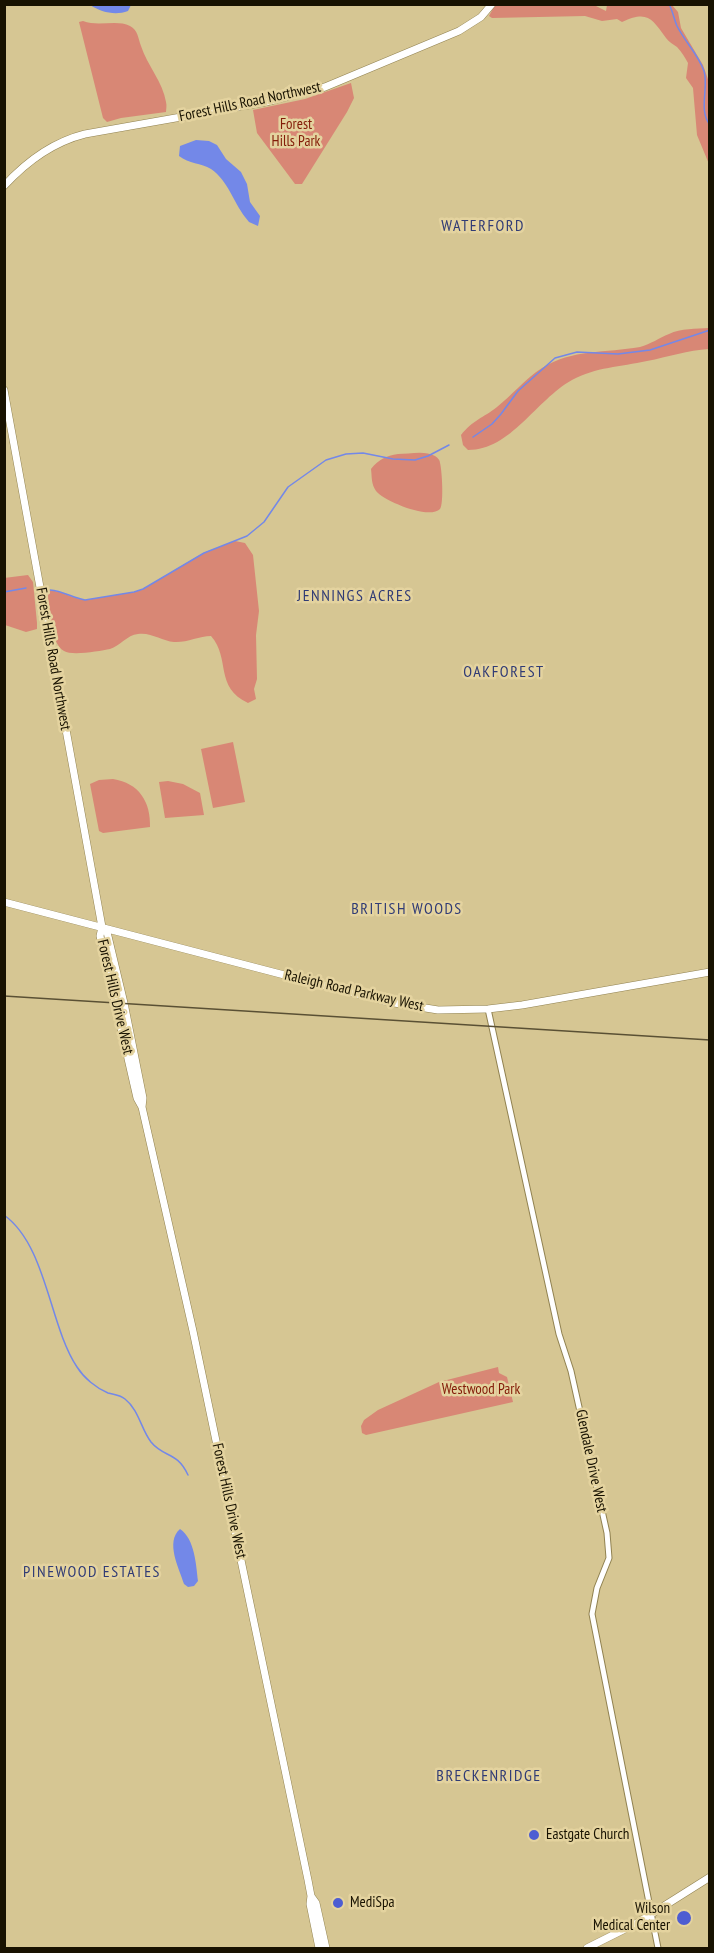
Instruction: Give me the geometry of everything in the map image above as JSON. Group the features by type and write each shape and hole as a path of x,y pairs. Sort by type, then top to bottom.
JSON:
{"main road":[{"name":"Forest Hills Road Northwest","path":"4,186 32,160 66,140 85,134 266,102 325,87 459,31 481,16 492,4"},
{"name":"Forest Hills Road Northwest","path":"4,390 102,927"},
{"name":"Raleigh Road Parkway West","path":"4,902 388,1002 438,1010 488,1009 522,1005 710,972"},
{"name":"Forest Hills Drive West","path":"102,927 100,936 111,986 137,1098 142,1107 193,1331 311,1896 310,1904 319,1948"},
{"path":"587,1948 616,1935 710,1877"},
{"name":"Forest Hills Drive West","path":"311,1896 316,1903 326,1948"}],"street":[{"name":"Glendale Drive West","path":"488,1009 559,1334 571,1371 606,1533 609,1558 597,1588 592,1614 657,1948"}],"green space":[{"path":"495,5 594,5 606,11 607,5 672,5 678,12 681,28 703,65 709,82 709,164 697,135 693,88 686,78 688,63 679,49 667,39 653,21 644,17 631,18 622,22 617,19 602,21 585,16 492,18 489,16"},
{"path":"79,22 125,24 135,30 162,87 166,112 107,122 103,118"},
{"name":"Forest Hills Park","path":"351,83 354,98 347,112 302,184 295,184 257,133 253,110 305,99"},
{"path":"709,328 709,349 590,372 559,389 497,442 483,448 468,450 463,445 461,435 470,426 497,407 536,372 553,362 577,355 640,347 678,331"},
{"path":"427,453 439,459 442,487 440,509 434,512 417,511 388,500 376,491 372,483 371,469 383,458 398,454"},
{"path":"235,541 245,543 253,555 259,611 256,635 257,679 254,689 256,699 248,703 231,689 217,645 211,636 174,642 147,634 138,634 130,636 110,649 86,653 68,652 59,647 51,623 48,590 85,600 134,592 143,589 203,553"},
{"path":"28,575 33,582 37,629 26,632 5,625 4,578"},
{"path":"233,742 245,802 213,808 201,749"},
{"path":"113,779 130,785 142,795 150,818 150,827 103,833 99,831 90,784 99,780"},
{"path":"159,782 183,784 200,793 204,815 165,818"},
{"name":"Westwood Park","path":"498,1367 499,1373 507,1377 513,1402 366,1435 362,1433 361,1426 364,1420 378,1410 439,1382"}],"water":[{"path":"90,5 131,5 128,11 113,13"},
{"path":"196,140 209,141 217,145 226,159 241,172 247,184 250,202 260,216 258,226 249,222 245,217 217,174 207,167 179,156 180,146"},
{"path":"180,1529 189,1539 194,1553 198,1581 194,1586 188,1587 184,1584 174,1555 174,1541"}],"waterway":[{"path":"669,4 677,26 704,71 704,106 710,125"},
{"path":"473,437 492,424 518,391 555,358 577,352 618,354 650,350 710,330"},
{"path":"50,590 85,600 143,589 204,553 247,536 264,522 288,487 326,460 346,454 363,453 393,459 415,460 449,445"},
{"path":"4,592 26,588"},
{"path":"4,1215 30,1246 60,1330 80,1371 99,1388 130,1403 151,1442 161,1451 175,1458 188,1475"}],"railway":[{"path":"4,996 710,1040"}],"place":[{"name":"Eastgate Church","path":"534,1835"},
{"name":"MediSpa","path":"338,1903"},
{"name":"Wilson Medical Center","path":"684,1918"}],"district":[{"name":"WATERFORD","path":"483,226"},
{"name":"JENNINGS ACRES","path":"355,596"},
{"name":"OAKFOREST","path":"504,672"},
{"name":"BRITISH WOODS","path":"407,909"},
{"name":"PINEWOOD ESTATES","path":"92,1572"},
{"name":"BRECKENRIDGE","path":"489,1776"}]}
